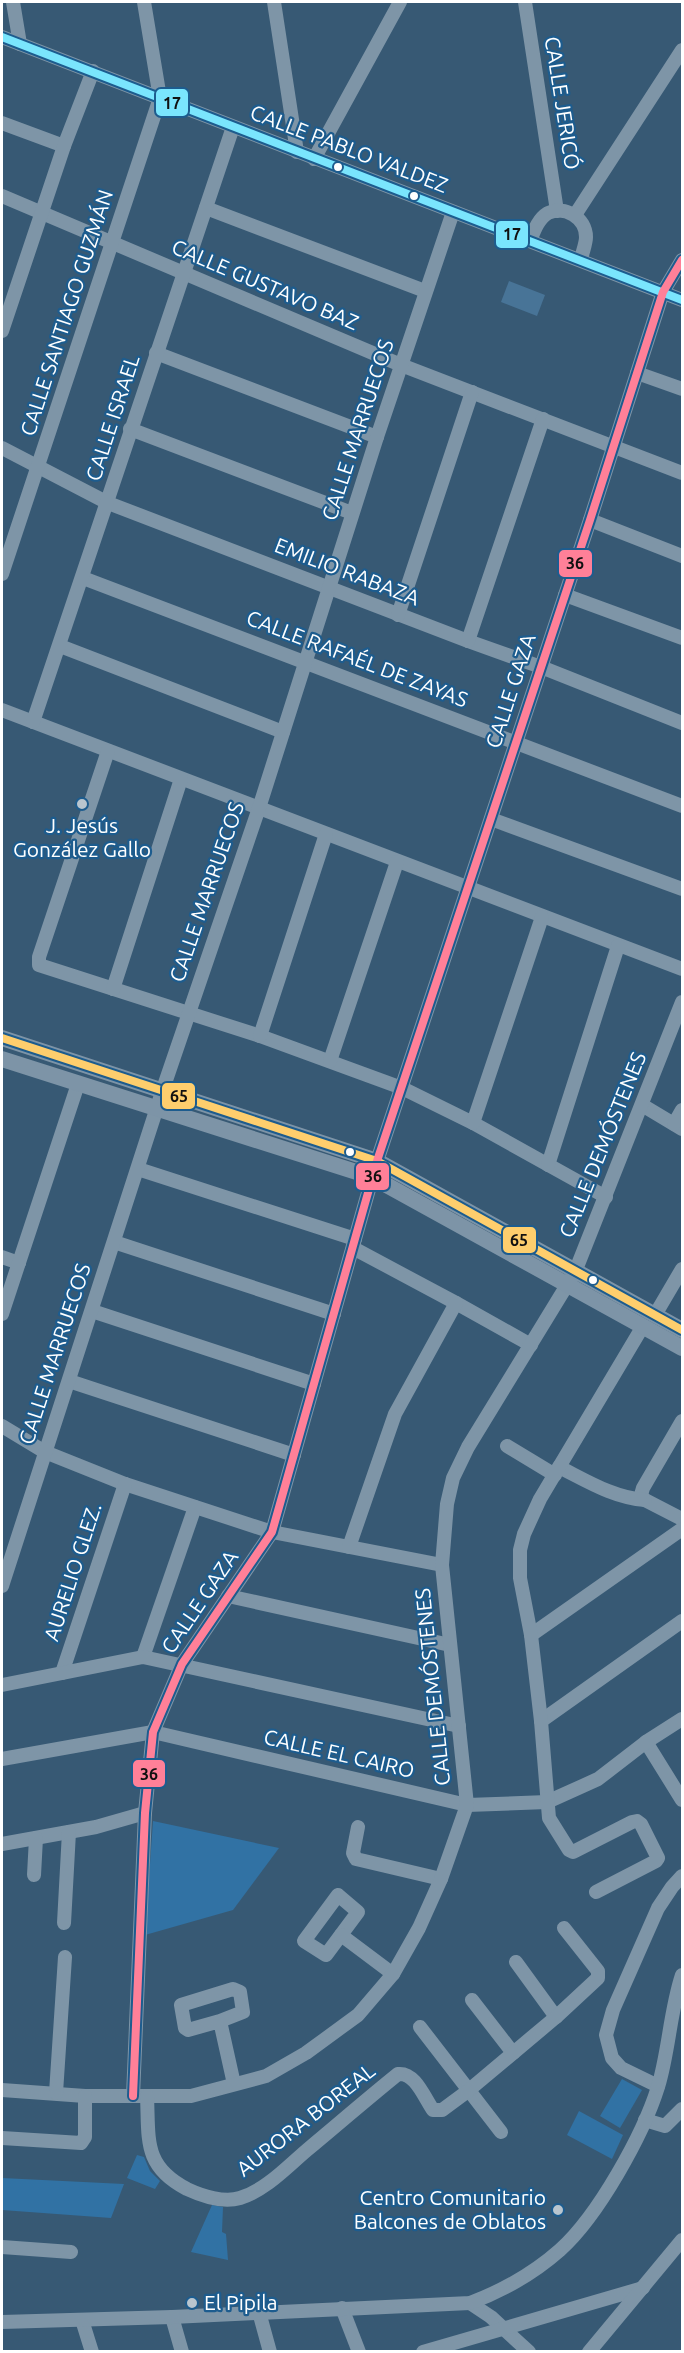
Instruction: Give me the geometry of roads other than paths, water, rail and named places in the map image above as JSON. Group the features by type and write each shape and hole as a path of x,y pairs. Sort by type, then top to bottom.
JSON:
{"main road":[{"path":"2,1038 377,1161 571,1279"},
{"path":"2,1059 372,1177 649,1320 682,1330"},
{"path":"649,1320 682,1348"}],"street":[{"path":"13,2 20,44"},
{"path":"144,2 160,98"},
{"path":"274,2 297,152"},
{"path":"314,159 400,2"},
{"name":"CALLE JERICÓ","path":"525,2 557,211"},
{"name":"CALLE PABLO VALDEZ","path":"2,37 682,300"},
{"path":"575,215 682,50"},
{"path":"2,331 41,211 93,71"},
{"name":"CALLE SANTIAGO GUZMÁN","path":"2,574 160,98"},
{"path":"2,123 64,146"},
{"name":"CALLE ISRAEL","path":"33,722 233,127"},
{"name":"CALLE GUSTAVO BAZ","path":"2,196 401,365 682,473"},
{"path":"206,208 425,291"},
{"path":"530,241 541,219 548,213 557,211 575,215 585,228 586,237 580,260"},
{"name":"CALLE MARRUECOS","path":"2,1586 188,1013 259,808 377,436 453,212"},
{"name":"CALLE GAZA","path":"140,2096 145,1813 153,1732 182,1664 272,1532 377,1161 590,520 663,292 682,260"},
{"path":"156,354 377,436"},
{"path":"637,373 682,389"},
{"path":"398,615 472,392"},
{"path":"468,641 543,419"},
{"path":"130,429 352,513"},
{"name":"EMILIO RABAZA","path":"2,447 108,503 398,615 541,667 682,723"},
{"path":"590,520 682,556"},
{"name":"CALLE RAFAÉL DE ZAYAS","path":"83,578 682,806"},
{"path":"565,595 682,638"},
{"path":"60,646 283,732"},
{"path":"2,710 682,969"},
{"path":"108,751 39,957 39,965 260,1036 402,1088 473,1123 606,1197"},
{"path":"113,989 181,779"},
{"path":"491,819 682,890"},
{"path":"260,1036 326,834"},
{"path":"330,1061 397,862"},
{"path":"473,1123 542,917"},
{"path":"548,1164 618,946"},
{"name":"CALLE DEMÓSTENES","path":"2,2090 85,2096 191,2096 278,2071 358,2015 393,1974 419,1928 441,1879 467,1806 442,1565 447,1504 453,1479 468,1448 571,1279 606,1197 682,1002"},
{"path":"2,1314 78,1084"},
{"path":"642,1105 678,1126 682,1110"},
{"path":"138,1169 354,1244 531,1346"},
{"path":"114,1242 334,1314"},
{"path":"2,1257 19,1263"},
{"path":"596,1892 657,1859 641,1824 637,1821 632,1821 573,1852 569,1850 549,1818 542,1721 531,1635 520,1578 520,1550 532,1515 557,1471 682,1269"},
{"path":"349,1547 395,1414 456,1303"},
{"path":"92,1311 314,1384"},
{"path":"69,1381 294,1455"},
{"path":"2,1426 45,1452 124,1484 272,1532 442,1565"},
{"path":"643,1497 643,1488 680,1429"},
{"path":"507,1446 557,1471 603,1490 629,1499 643,1497 682,1519"},
{"name":"AURELIO GLEZ.","path":"62,1673 124,1484"},
{"path":"143,1657 195,1507"},
{"path":"531,1635 682,1529"},
{"path":"228,1596 450,1645"},
{"path":"542,1721 682,1621"},
{"path":"2,1685 143,1657 459,1726"},
{"name":"CALLE EL CAIRO","path":"2,1759 153,1732 467,1806 547,1802 598,1779 646,1742 682,1719"},
{"path":"646,1742 682,1800"},
{"path":"2,1844 96,1827 145,1813"},
{"path":"358,1827 354,1858 441,1879"},
{"path":"64,1923 69,1832"},
{"path":"34,1875 36,1838"},
{"path":"658,2086 621,2068 612,2058 606,2035 613,2010 658,1908 682,1876"},
{"path":"338,1895 358,1912 341,1935 326,1955 304,1941 338,1895"},
{"name":"AURORA BOREAL","path":"140,2096 150,2146 158,2168 172,2181 194,2192 218,2199 233,2199 248,2194 267,2184 398,2074 405,2073 412,2078 433,2110 442,2110 513,2054 599,1976 598,1971 564,1928"},
{"path":"341,1935 393,1974"},
{"path":"56,2093 65,1957"},
{"path":"516,1962 556,2017"},
{"path":"2,2322 172,2318 470,2302 500,2292 558,2252 578,2231 618,2173 645,2120 658,2086 682,1975"},
{"path":"472,2000 513,2054"},
{"path":"220,2021 234,2084"},
{"path":"420,2027 501,2132"},
{"path":"2,2138 81,2143 85,2137 85,2096"},
{"path":"645,2120 665,2126 682,2109"},
{"path":"2,2247 71,2252"},
{"path":"589,2352 643,2288 679,2250"},
{"path":"423,2352 643,2288"},
{"path":"491,2317 500,2292"},
{"path":"470,2302 491,2317 529,2352"},
{"path":"342,2308 359,2352"},
{"path":"259,2312 270,2352"},
{"path":"172,2318 182,2352"},
{"path":"82,2320 92,2352"}],"place":[{"name":"J. Jesús González Gallo","path":"82,804"},
{"name":"Centro Comunitario Balcones de Oblatos","path":"558,2210"},
{"name":"El Pipila","path":"192,2303"}]}
